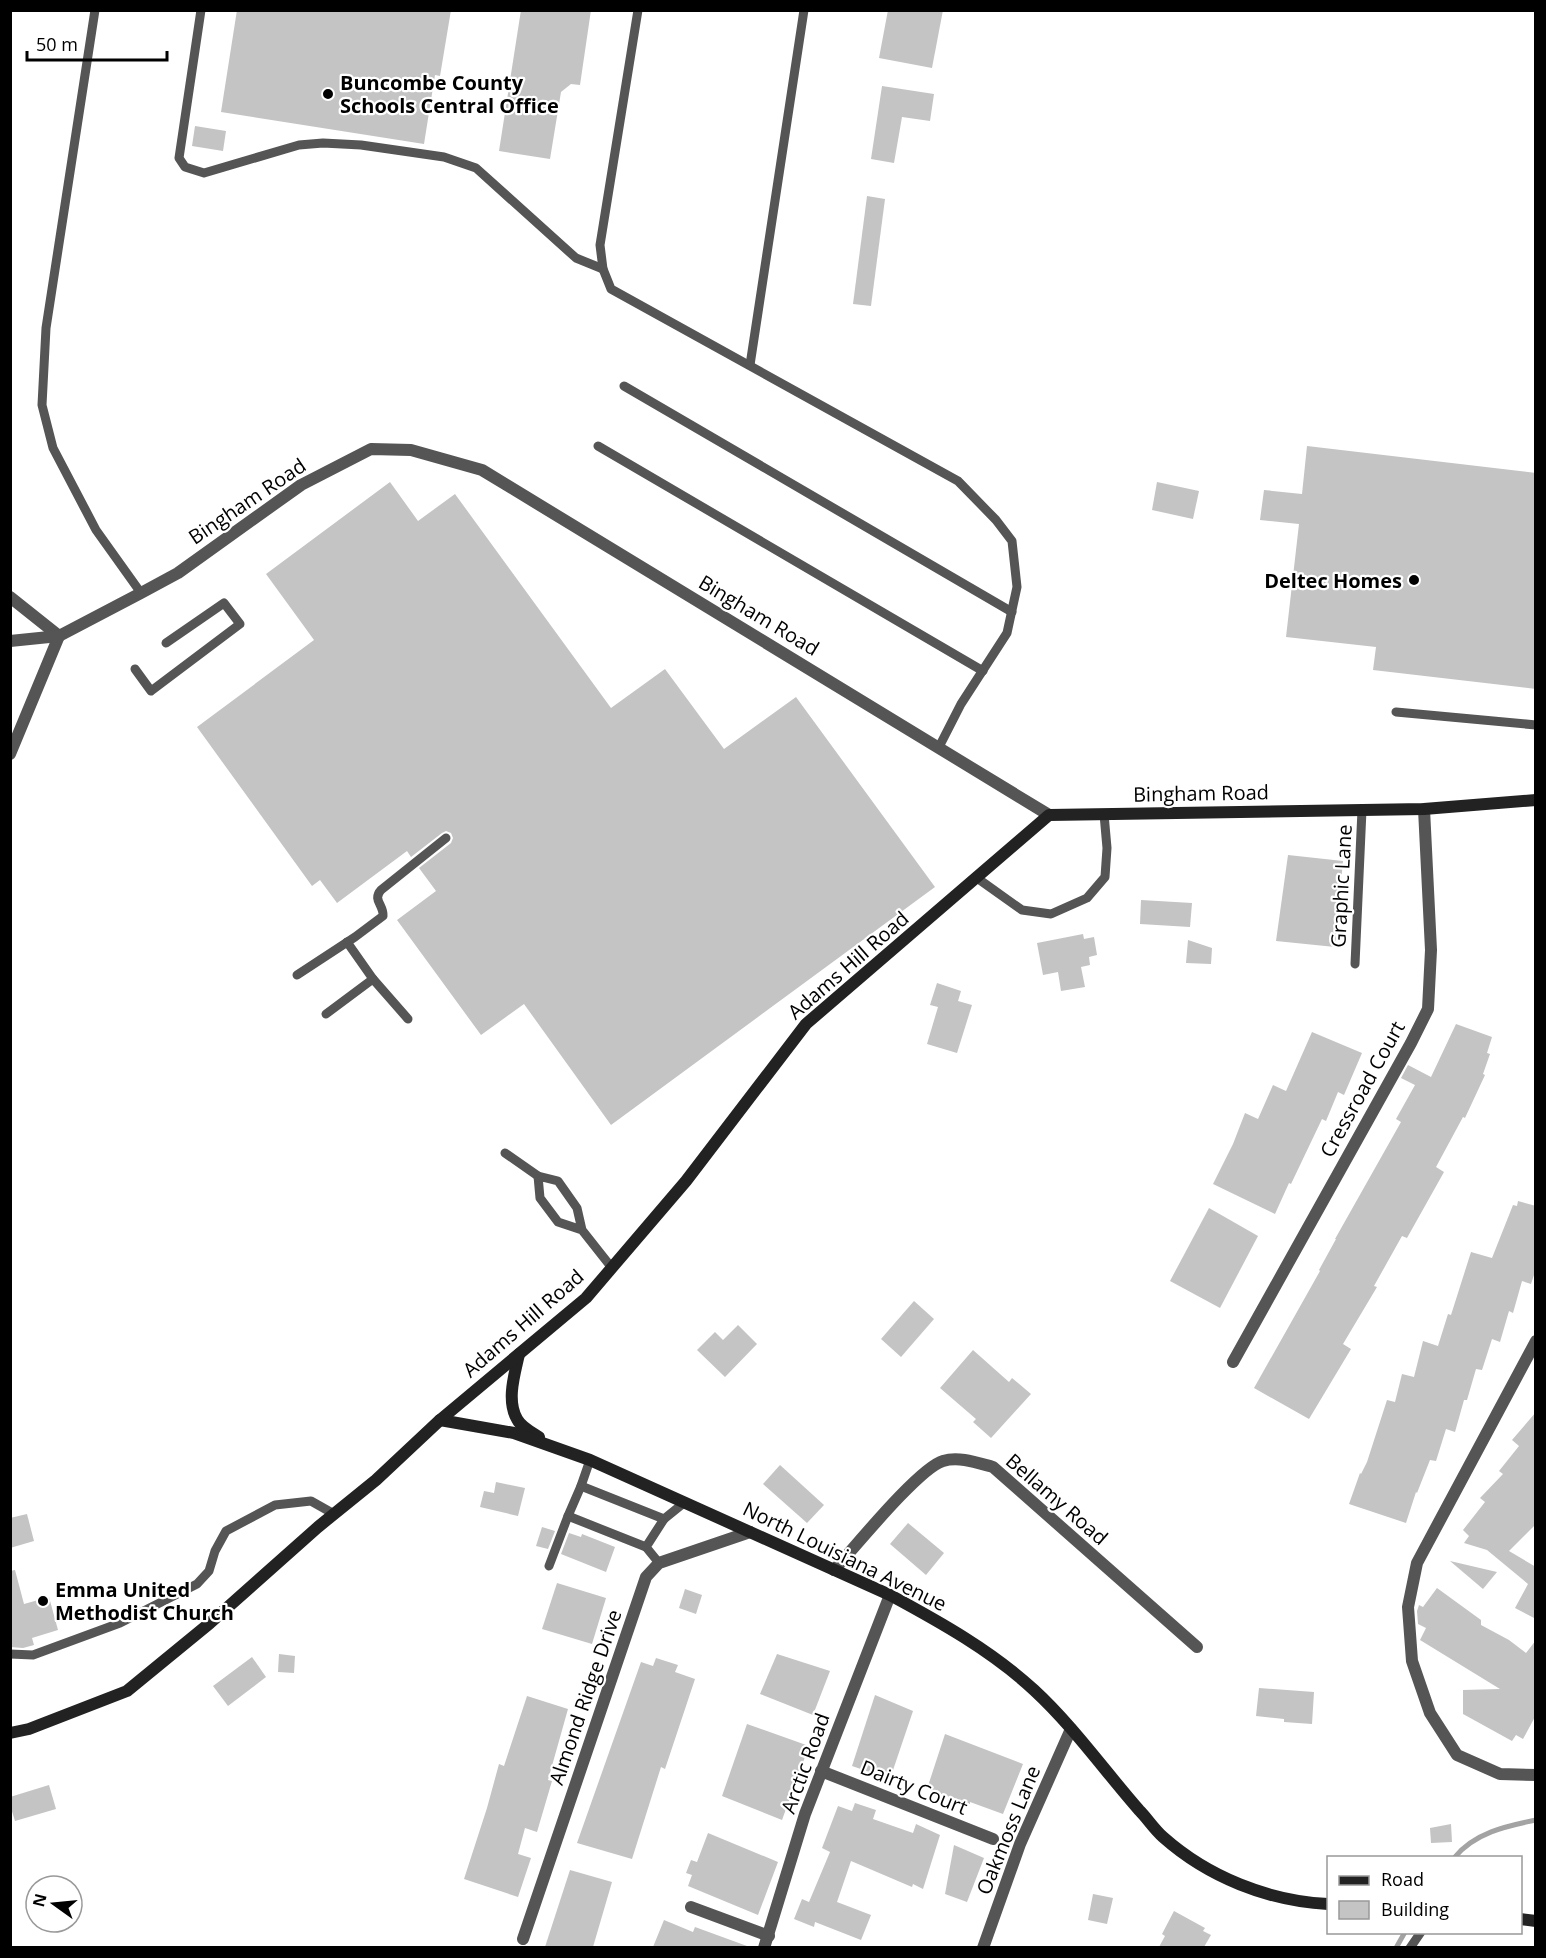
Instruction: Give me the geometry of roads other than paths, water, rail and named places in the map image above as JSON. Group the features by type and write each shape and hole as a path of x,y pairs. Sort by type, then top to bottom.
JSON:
{"street":[{"name":"Bingham Road","path":"10,640 59,636 141,593 177,573 301,485 371,449 411,450 482,470 1049,815 1424,809 1536,800"},
{"path":"10,597 59,636 10,754"},
{"name":"Cressroad Court","path":"1233,1362 1428,1009 1431,950 1424,809"},
{"name":"Adams Hill Road","path":"10,1733 127,1691 210,1623 376,1480 440,1420 586,1298 688,1178 806,1024 1049,815"},
{"path":"1536,1341 1417,1563 1408,1607 1412,1660 1430,1713 1457,1755 1500,1774 1536,1775"},
{"path":"519,1354 512,1382 516,1418 527,1429 557,1449"},
{"name":"North Louisiana Avenue","path":"440,1420 514,1433 590,1460 834,1569 933,1618 980,1648 1034,1690 1071,1729 1162,1836 1192,1860 1224,1878 1248,1887 1283,1897 1327,1904"},
{"name":"Bellamy Road","path":"834,1569 921,1474 943,1461 970,1460 993,1467 1197,1647"},
{"path":"659,1563 750,1532"},
{"name":"Almond Ridge Drive","path":"523,1939 646,1577 659,1563"},
{"name":"Arctic Road","path":"767,1942 805,1814 890,1595"},
{"name":"Oakmoss Lane","path":"983,1947 1020,1844 1071,1729"},
{"name":"Dairty Court","path":"821,1771 993,1839"},
{"path":"691,1907 767,1942"}],"lane":[{"path":"95,10 46,328 42,405 53,448 96,530 141,593"},
{"path":"201,10 179,158 185,167 204,173 299,144 323,143 361,145 444,157 476,168 576,258 603,269"},
{"path":"639,10 600,245 603,269 611,289 958,481 996,520 1012,541 1017,587 1007,633 961,704 939,747"},
{"path":"750,365 804,10"},
{"path":"624,386 1012,612"},
{"path":"598,446 983,671"},
{"path":"135,669 151,691 240,624 224,603 166,643"},
{"path":"1396,712 1536,725"},
{"name":"Graphic Lane","path":"1355,964 1362,810"},
{"path":"977,878 1022,910 1051,914 1087,898 1105,877 1107,848 1104,814"},
{"path":"297,975 383,916 384,910 377,899 381,890 446,838"},
{"path":"347,942 374,979 408,1019"},
{"path":"327,1014 374,979"},
{"path":"505,1153 538,1176 558,1181 577,1208 582,1230 612,1268"},
{"path":"538,1176 540,1198 558,1222 582,1230"},
{"path":"549,1566 590,1460"},
{"path":"581,1486 664,1519"},
{"path":"10,1654 33,1655 120,1623 197,1584 209,1571 215,1551 226,1531 275,1504 311,1501 334,1514"},
{"path":"646,1547 664,1519 685,1502"},
{"path":"568,1516 646,1547 659,1563"},
{"path":"1410,1947 1420,1934"}],"waterway":[{"path":"1456,1856 1471,1842 1491,1832 1536,1820"},
{"path":"1396,1948 1404,1934"}],"place":[{"name":"Buncombe County Schools Central Office","path":"328,94"},
{"name":"Deltec Homes","path":"1414,580"},
{"name":"Emma United Methodist Church","path":"43,1601"}]}
